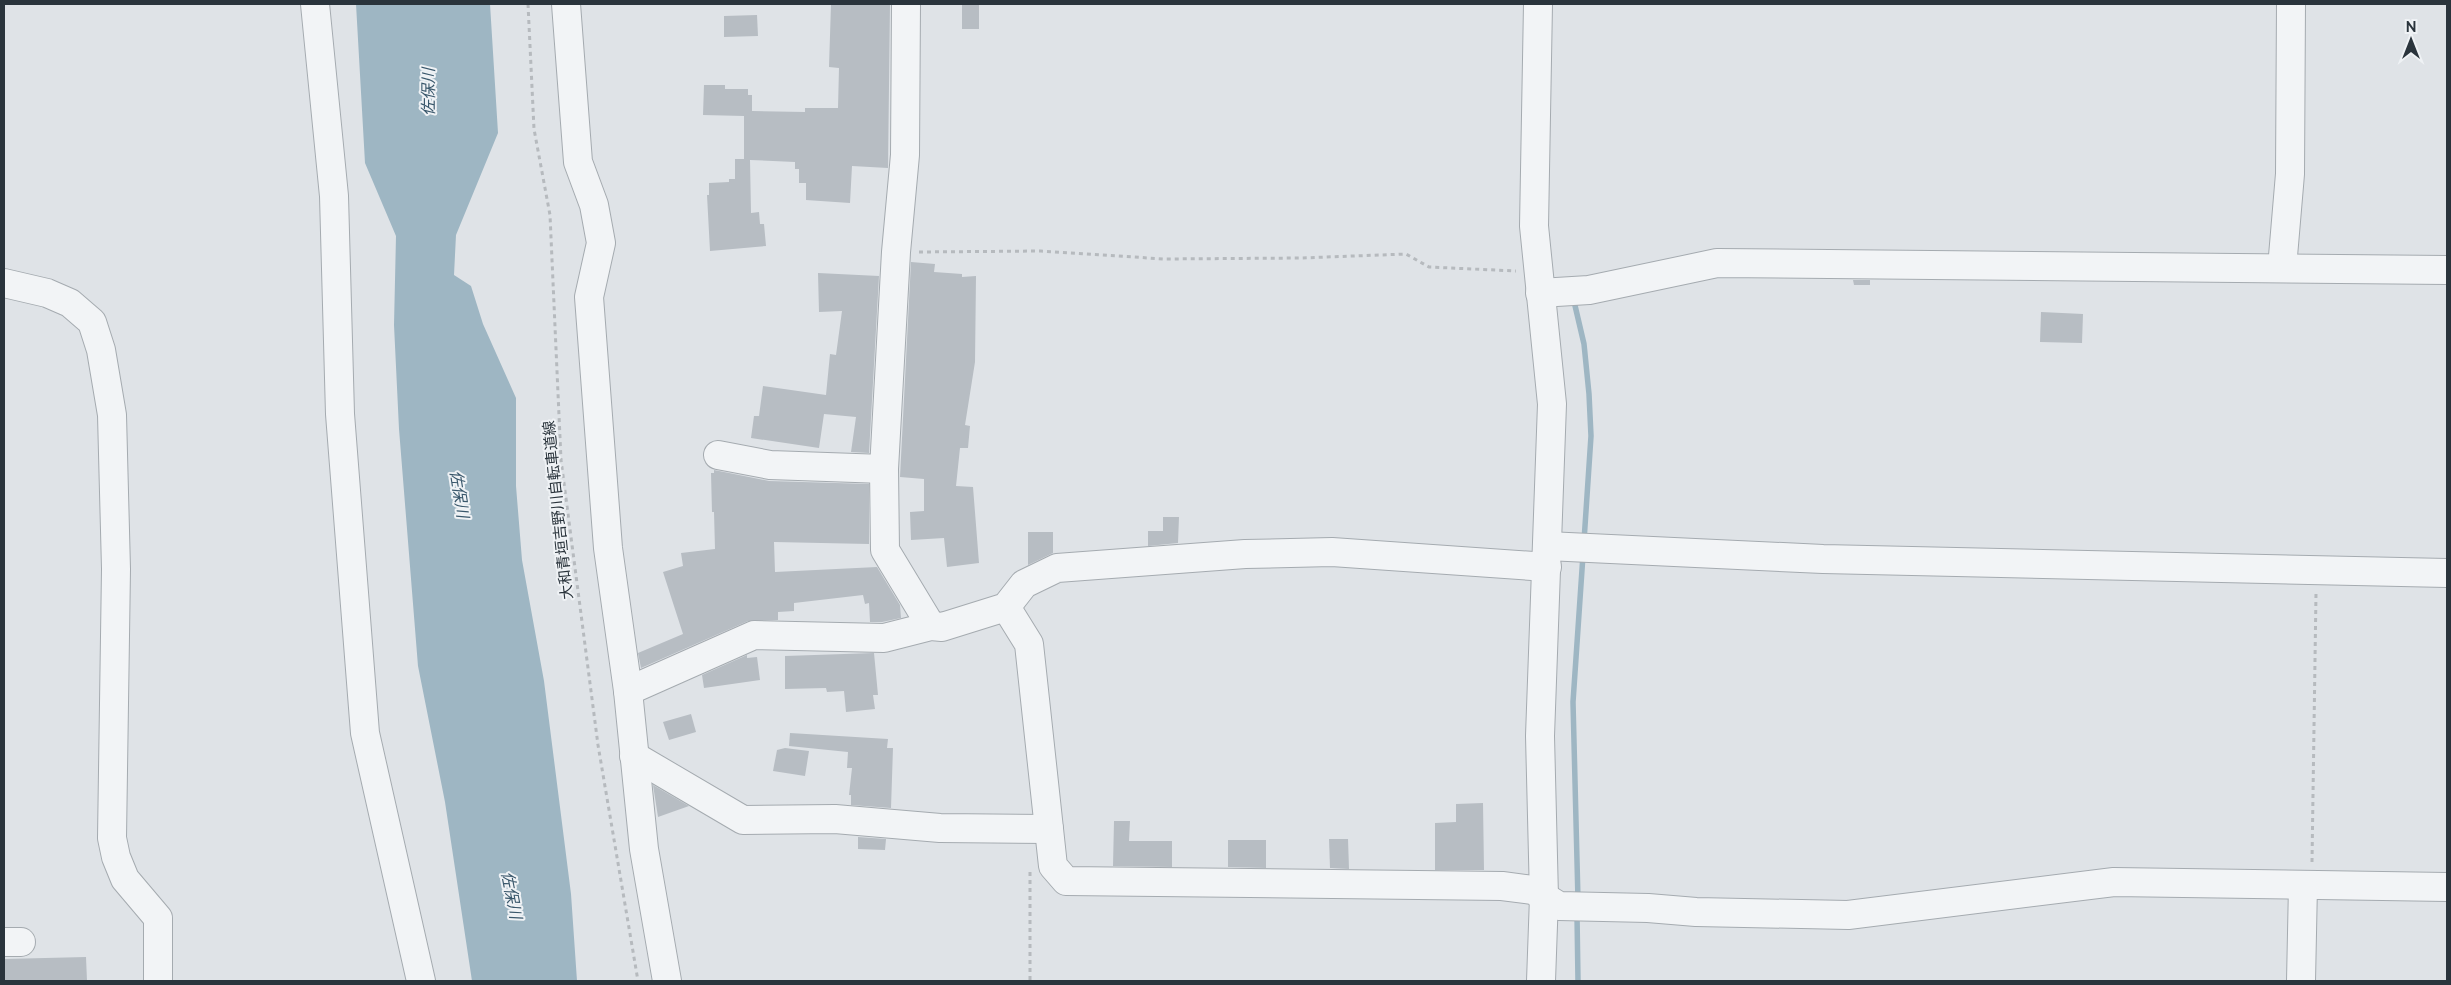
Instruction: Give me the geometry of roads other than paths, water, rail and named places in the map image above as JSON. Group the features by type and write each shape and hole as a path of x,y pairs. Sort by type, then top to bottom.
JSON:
{"street":[{"path":"315,4 334,196 340,414 365,733 421,981"},
{"path":"566,4 578,162 594,205 601,243 589,297 608,548 628,691 644,850 667,981"},
{"path":"906,4 905,155 896,252 884,469 885,550 931,626"},
{"path":"1538,4 1534,217 1538,281 1552,404 1540,736 1544,897 1541,981"},
{"path":"2282,268 2290,174 2291,4"},
{"path":"1538,281 1589,290 1717,263 2447,270"},
{"path":"4,283 47,293 70,303 92,322 101,350 112,414 116,569 112,838 116,857 125,879 158,918 158,981"},
{"path":"718,455 770,465 884,469"},
{"path":"628,691 754,635 884,638 931,626 942,627 1006,607 1024,584 1058,568 1246,554 1332,552 1823,558 2447,573"},
{"path":"1006,607 1029,644 1053,866 1066,881 1502,886 1533,890 1559,906 1648,908 1696,912 1848,915 2114,882 2447,887"},
{"path":"634,756 743,820 835,820 940,828 1049,829"},
{"path":"2301,981 2307,885"}],"water":[{"name":"佐保川","path":"356,4 490,4 498,133 456,235 454,275 471,286 483,324 516,398 516,486 522,560 544,681 571,894 577,981 472,981 445,802 418,666 399,429 394,325 396,236 365,163"}],"waterway":[{"path":"1573,297 1584,344 1591,436 1584,541"},
{"path":"1578,900 1573,702 1583,555"},
{"path":"1577,915 1578,981"}]}
